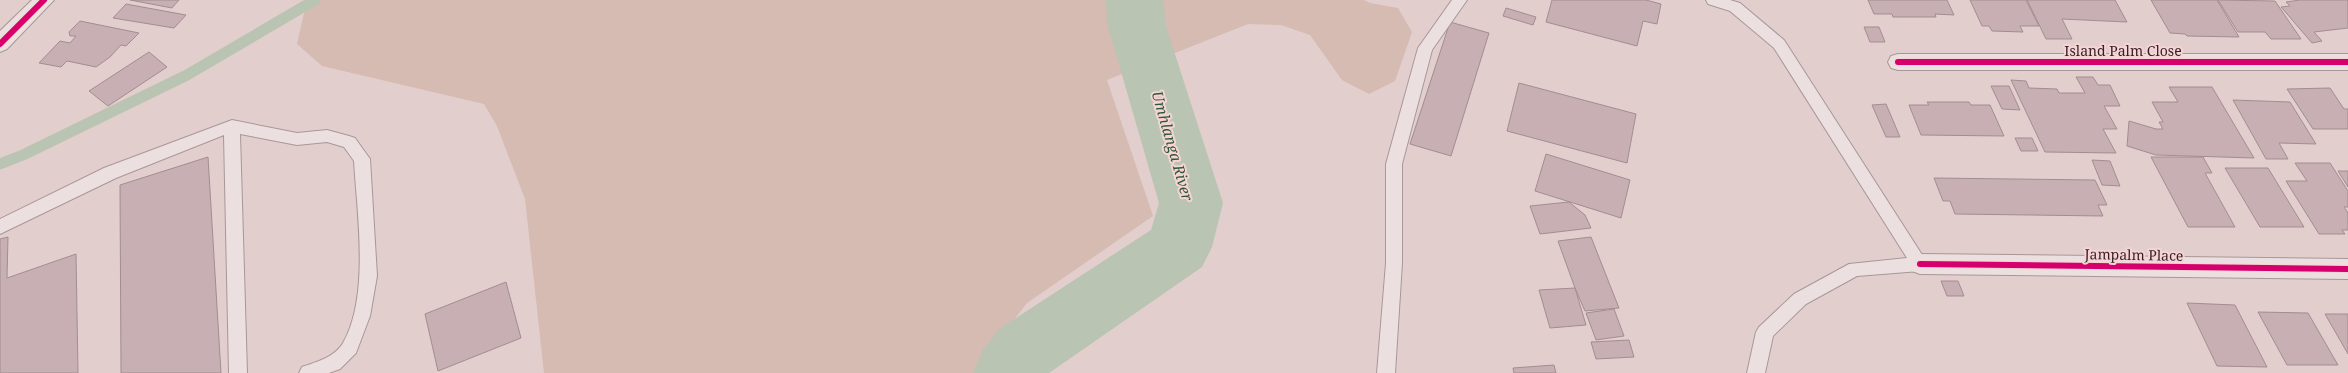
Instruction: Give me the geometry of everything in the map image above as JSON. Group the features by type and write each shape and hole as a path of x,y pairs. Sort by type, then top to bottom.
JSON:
{"street":[{"path":"0,44 44,0"},
{"name":"Island Palm Close","path":"1898,62 2348,62"},
{"name":"Jampalm Place","path":"1920,264 2348,269"}],"lane":[{"path":"1386,373 1394,263 1394,164 1425,48 1460,0"},
{"path":"1713,0 1735,8 1779,44 1920,264 1855,269 1800,299 1765,332 1756,373"},
{"path":"232,126 238,373"},
{"path":"0,227 110,172 232,126 297,139 327,136 349,142 362,159 369,276 361,316 350,348 334,362 308,373"}],"shaded area":[{"path":"307,0 1364,0 1370,3 1398,8 1412,32 1395,81 1369,94 1342,80 1310,35 1281,25 1248,24 1107,80 1153,216 1027,303 973,373 544,373 525,199 497,126 484,104 322,66 297,44"}],"building":[{"path":"130,0 179,0 172,8"},
{"path":"1552,0 1646,0 1661,4 1657,24 1643,21 1637,46 1546,22"},
{"path":"1868,0 1947,0 1954,15 1935,14 1936,17 1893,17 1892,14 1874,14"},
{"path":"1970,0 2026,0 2039,26 2020,26 2023,32 1992,31 1989,26 1982,26"},
{"path":"2027,0 2115,0 2127,22 2062,19 2072,39 2046,39"},
{"path":"2151,0 2217,0 2239,37 2187,36 2185,34 2170,33"},
{"path":"2218,0 2275,1 2301,39 2271,39 2265,32 2238,32"},
{"path":"2300,0 2348,0 2348,28 2314,32 2322,41 2312,43 2281,7 2290,6 2286,2"},
{"path":"126,4 186,15 174,28 113,18"},
{"path":"1506,8 1536,17 1533,25 1503,16"},
{"path":"80,21 139,33 126,46 121,45 110,57 96,67 67,61 61,67 39,63 60,41 70,43 76,36 70,36 69,32"},
{"path":"1450,22 1489,33 1451,156 1410,144"},
{"path":"1864,27 1879,27 1885,42 1870,42"},
{"path":"149,52 167,67 108,106 89,91"},
{"path":"2076,77 2093,77 2098,85 2110,85 2120,106 2104,106 2117,129 2103,129 2116,153 2045,152 2011,80 2026,81 2029,88 2057,89 2059,93 2085,93"},
{"path":"1519,83 1636,114 1627,163 1507,131"},
{"path":"1991,86 2009,86 2020,110 2002,109"},
{"path":"2169,87 2212,87 2254,158 2156,155 2127,146 2129,121 2156,129 2163,129 2159,122 2163,122 2152,102 2178,102"},
{"path":"2330,88 2344,109 2348,109 2348,129 2313,129 2287,89"},
{"path":"2233,100 2290,102 2316,144 2279,143 2288,159 2266,159"},
{"path":"1927,102 1969,102 1971,105 1990,105 2004,136 1921,135 1909,105 1929,105"},
{"path":"1886,104 1900,137 1886,137 1872,105"},
{"path":"2015,138 2032,138 2038,151 2021,151"},
{"path":"1546,154 1630,180 1621,218 1535,191"},
{"path":"208,157 221,373 121,373 120,185"},
{"path":"2151,157 2203,157 2212,173 2205,173 2235,227 2188,227"},
{"path":"2092,160 2110,161 2120,186 2102,185"},
{"path":"2295,163 2330,163 2348,191 2348,207 2344,207 2348,213 2348,230 2342,230 2345,234 2319,234 2286,181 2307,181"},
{"path":"2225,168 2268,168 2304,227 2260,227"},
{"path":"2338,171 2348,171 2348,187"},
{"path":"1934,178 2095,180 2107,205 2098,205 2103,216 1955,214 1950,201 1943,201"},
{"path":"1569,202 1585,215 1591,228 1540,234 1530,206"},
{"path":"8,237 7,278 76,254 78,373 0,373 0,239"},
{"path":"1591,237 1619,308 1585,311 1575,288 1558,241"},
{"path":"1941,281 1958,281 1964,296 1947,296"},
{"path":"506,282 521,338 438,371 425,314"},
{"path":"1575,288 1586,325 1550,328 1539,290"},
{"path":"2187,303 2235,305 2267,367 2217,366"},
{"path":"1614,309 1624,336 1596,340 1586,313"},
{"path":"2258,312 2308,313 2338,365 2287,365"},
{"path":"2325,314 2348,314 2348,354"},
{"path":"1629,340 1634,357 1596,359 1591,342"},
{"path":"1554,365 1556,373 1514,373 1513,368"}],"waterway":[{"path":"0,164 23,155 187,75 315,0"},
{"name":"Umhlanga River","path":"1008,373 1024,351 1179,247 1191,203 1136,23 1135,0"}],"cycle path":[{"path":"0,44 44,0"},
{"path":"1898,62 2348,62"},
{"path":"1920,264 2348,269"}]}
